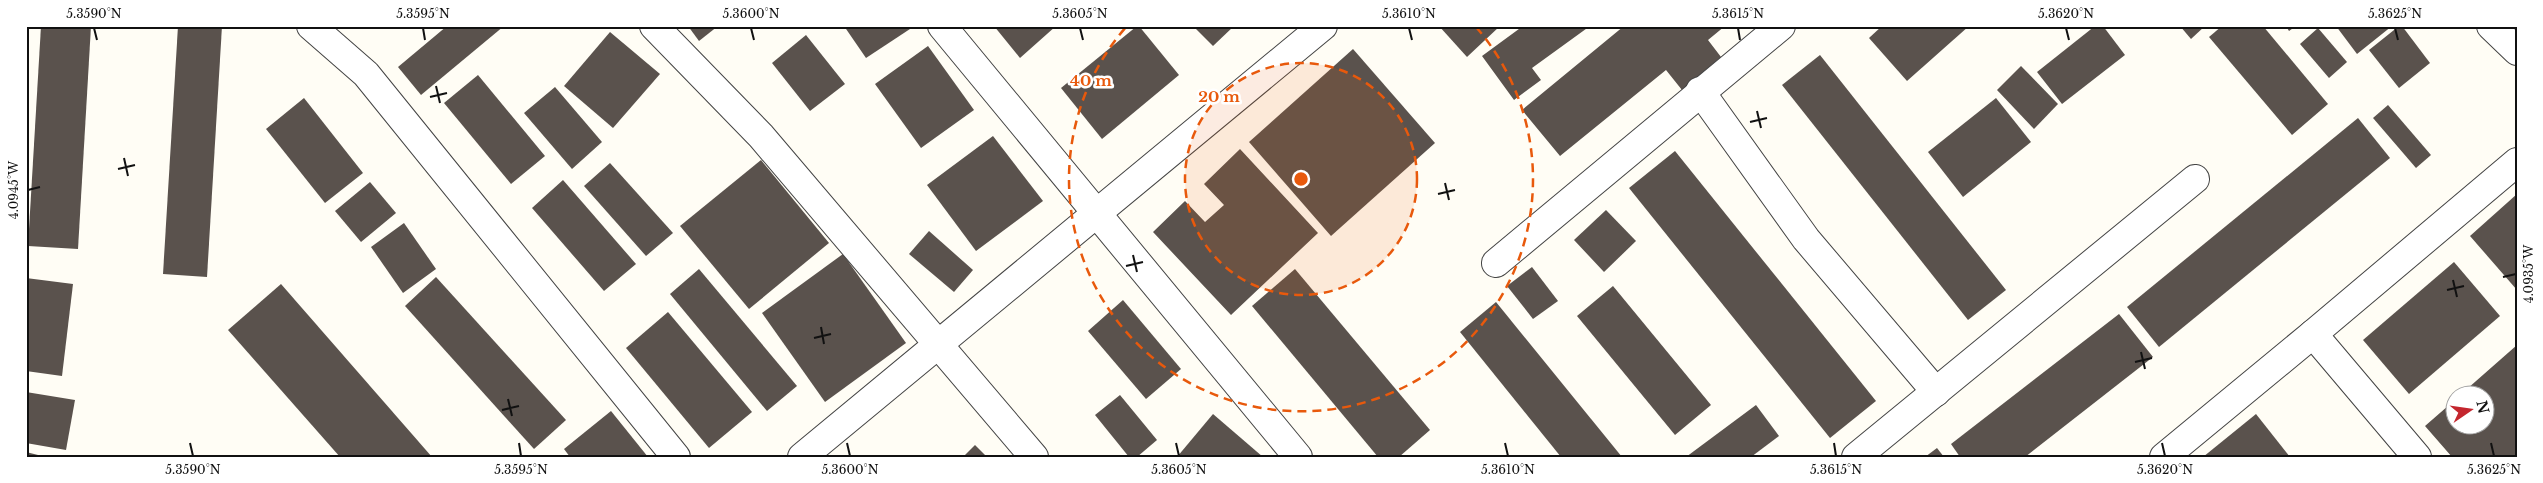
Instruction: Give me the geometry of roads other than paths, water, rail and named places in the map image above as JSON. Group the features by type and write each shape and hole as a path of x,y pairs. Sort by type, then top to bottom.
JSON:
{"street":[{"path":"311,26 366,74 676,457"},
{"path":"654,26 761,136 1034,457"},
{"path":"942,26 1298,457"},
{"path":"802,457 1323,26"},
{"path":"1496,263 1700,91 1781,26"},
{"path":"2492,26 2517,51"},
{"path":"1700,91 1806,239 1936,392"},
{"path":"2164,457 2517,162"},
{"path":"1856,457 2195,179"},
{"path":"2313,334 2417,457"}]}
